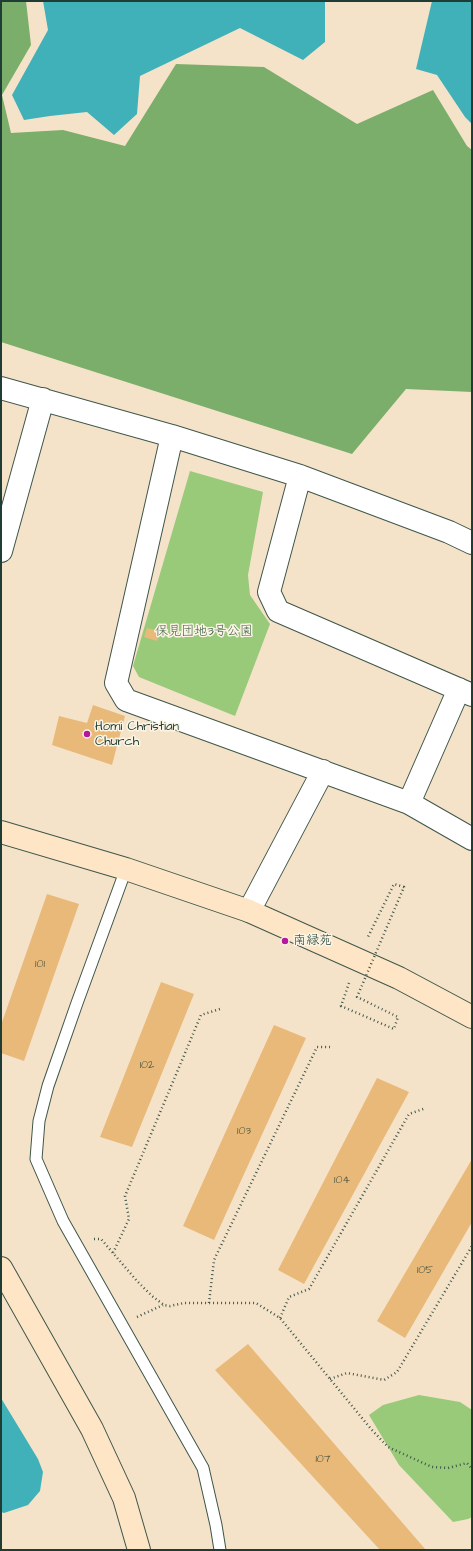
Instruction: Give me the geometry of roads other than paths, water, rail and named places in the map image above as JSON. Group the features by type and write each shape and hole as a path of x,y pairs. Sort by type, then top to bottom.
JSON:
{"street":[{"path":"1,388 172,436 300,476 449,532 472,543"},
{"path":"1,551 3,529 44,399"},
{"path":"172,436 116,683 126,700 408,803 472,839"},
{"path":"300,476 269,592 278,611 465,692 408,803"},
{"path":"249,911 322,771"},
{"path":"1,832 126,869 249,911 399,978 472,1017"},
{"path":"1,1268 92,1429 124,1498 139,1550"}],"lane":[{"path":"126,869 48,1086 39,1121 36,1159 63,1221 203,1468 220,1550"}],"water":[{"path":"43,1 325,1 325,42 303,60 240,28 140,76 137,114 114,135 87,112 24,120 12,95 48,30"},
{"path":"432,1 472,1 472,124 465,117 437,75 416,69"},
{"path":"1,1398 38,1459 43,1472 40,1491 28,1505 4,1513 1,1512"}],"place":[{"name":"Homi Christian Church","path":"87,734"},
{"name":"南緑苑","path":"285,941"}],"park label":[{"name":"保見団地3号公園","path":"204,632"}]}
